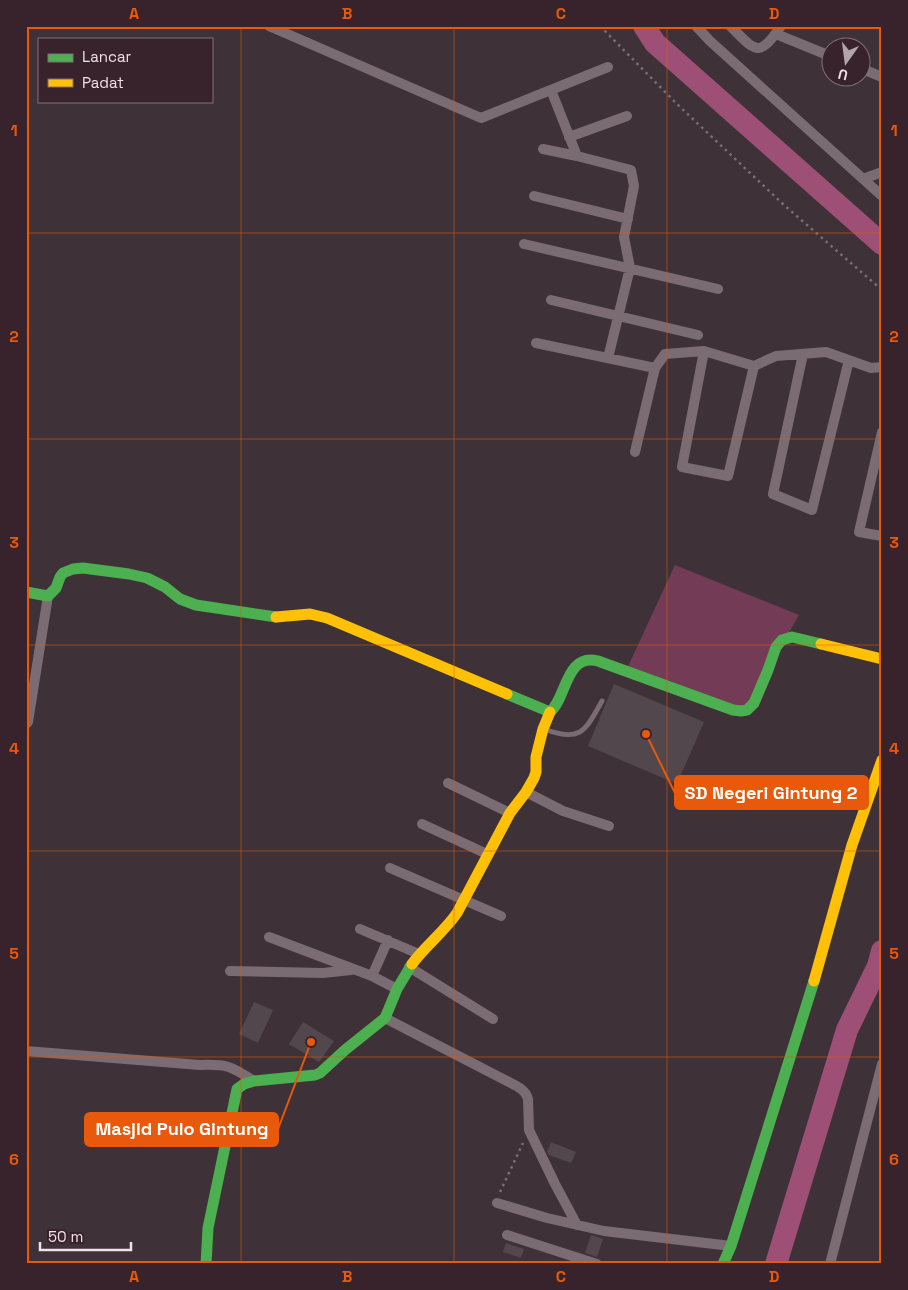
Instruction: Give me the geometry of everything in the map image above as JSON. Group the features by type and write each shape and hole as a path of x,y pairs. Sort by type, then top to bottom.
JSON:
{"street":[{"path":"269,26 481,118 608,67"},
{"path":"696,26 710,42 870,176 882,196"},
{"path":"730,26 755,48 762,48 778,30 820,51"},
{"path":"870,72 882,77"},
{"path":"551,90 576,156"},
{"path":"569,137 627,116"},
{"path":"543,149 631,170 634,186 624,237 630,268 608,358"},
{"path":"534,196 628,219"},
{"path":"524,244 718,289"},
{"path":"551,300 698,335"},
{"path":"536,343 654,368"},
{"path":"704,351 682,467 728,476 754,366"},
{"path":"635,452 654,368 665,354 704,351 754,366 776,356 826,352 871,368 882,367"},
{"path":"803,354 773,494 812,510 849,360"},
{"path":"882,432 860,532 882,536"},
{"path":"26,724 28,722 48,596 56,588 63,573 83,568 147,578 165,587 180,599 196,605 278,617 310,614 327,618 550,712"},
{"path":"26,592 48,596"},
{"path":"206,1264 208,1228 235,1092 241,1086 254,1080 318,1074 385,1018 397,988 409,967 419,954 450,923 465,900 487,854 510,813 526,792 535,775 536,757 543,728 574,669 583,661 598,661 733,710 742,711 747,710 754,703 776,647 785,638 792,637 882,659"},
{"path":"724,1264 811,992 852,844 882,760"},
{"path":"448,782 510,813"},
{"path":"526,792 563,811 609,826"},
{"path":"422,824 487,854"},
{"path":"390,868 501,916"},
{"path":"360,928 419,954"},
{"path":"269,937 372,976 397,988"},
{"path":"372,976 388,940"},
{"path":"409,967 493,1019"},
{"path":"230,971 323,973 352,970"},
{"path":"385,1018 525,1091 528,1099 529,1130 577,1225"},
{"path":"26,1052 200,1065 217,1064 228,1066 254,1080"},
{"path":"830,1264 882,1064"},
{"path":"497,1203 546,1218 604,1231 730,1246"},
{"path":"507,1235 597,1264"}],"lane":[{"path":"543,728 555,733 578,734 588,725 602,701"}],"path":[{"path":"600,26 685,112 784,205 882,290"},
{"path":"497,1203 497,1198 529,1130"}],"shaded area":[{"path":"675,565 799,615 741,716 624,675"}],"building":[{"path":"614,684 704,722 677,784 588,746"},
{"path":"254,1002 273,1010 258,1043 239,1034"},
{"path":"303,1022 334,1041 319,1062 289,1044"},
{"path":"551,1142 576,1152 571,1163 549,1155 547,1152"},
{"path":"591,1235 603,1239 597,1257 585,1253"},
{"path":"506,1243 524,1249 521,1258 503,1252"}],"waterway":[{"path":"644,26 655,43 882,244"},
{"path":"776,1264 847,1030 878,966 882,951"}],"traffic: fast":[{"path":"26,592 48,596 56,588 63,573 83,568 147,578 165,587 180,599 196,605 276,617"},
{"path":"507,694 550,712 556,705 573,670 587,660 598,661 733,710 741,711 747,710 754,703 776,647 782,640 792,637 821,644"},
{"path":"206,1264 208,1228 237,1089 244,1084 254,1081 320,1073 385,1018 397,989 412,964"},
{"path":"723,1264 731,1246 814,981"}],"traffic: slow":[{"path":"276,617 310,614 327,618 507,694"},
{"path":"821,644 882,659"},
{"path":"412,964 457,913 510,813 534,778 536,757 543,729 550,712"},
{"path":"814,981 852,845 882,760"}],"place":[{"name":"SD Negeri Gintung 2","path":"646,734"},
{"name":"Masjid Pulo Gintung","path":"311,1042"}]}
